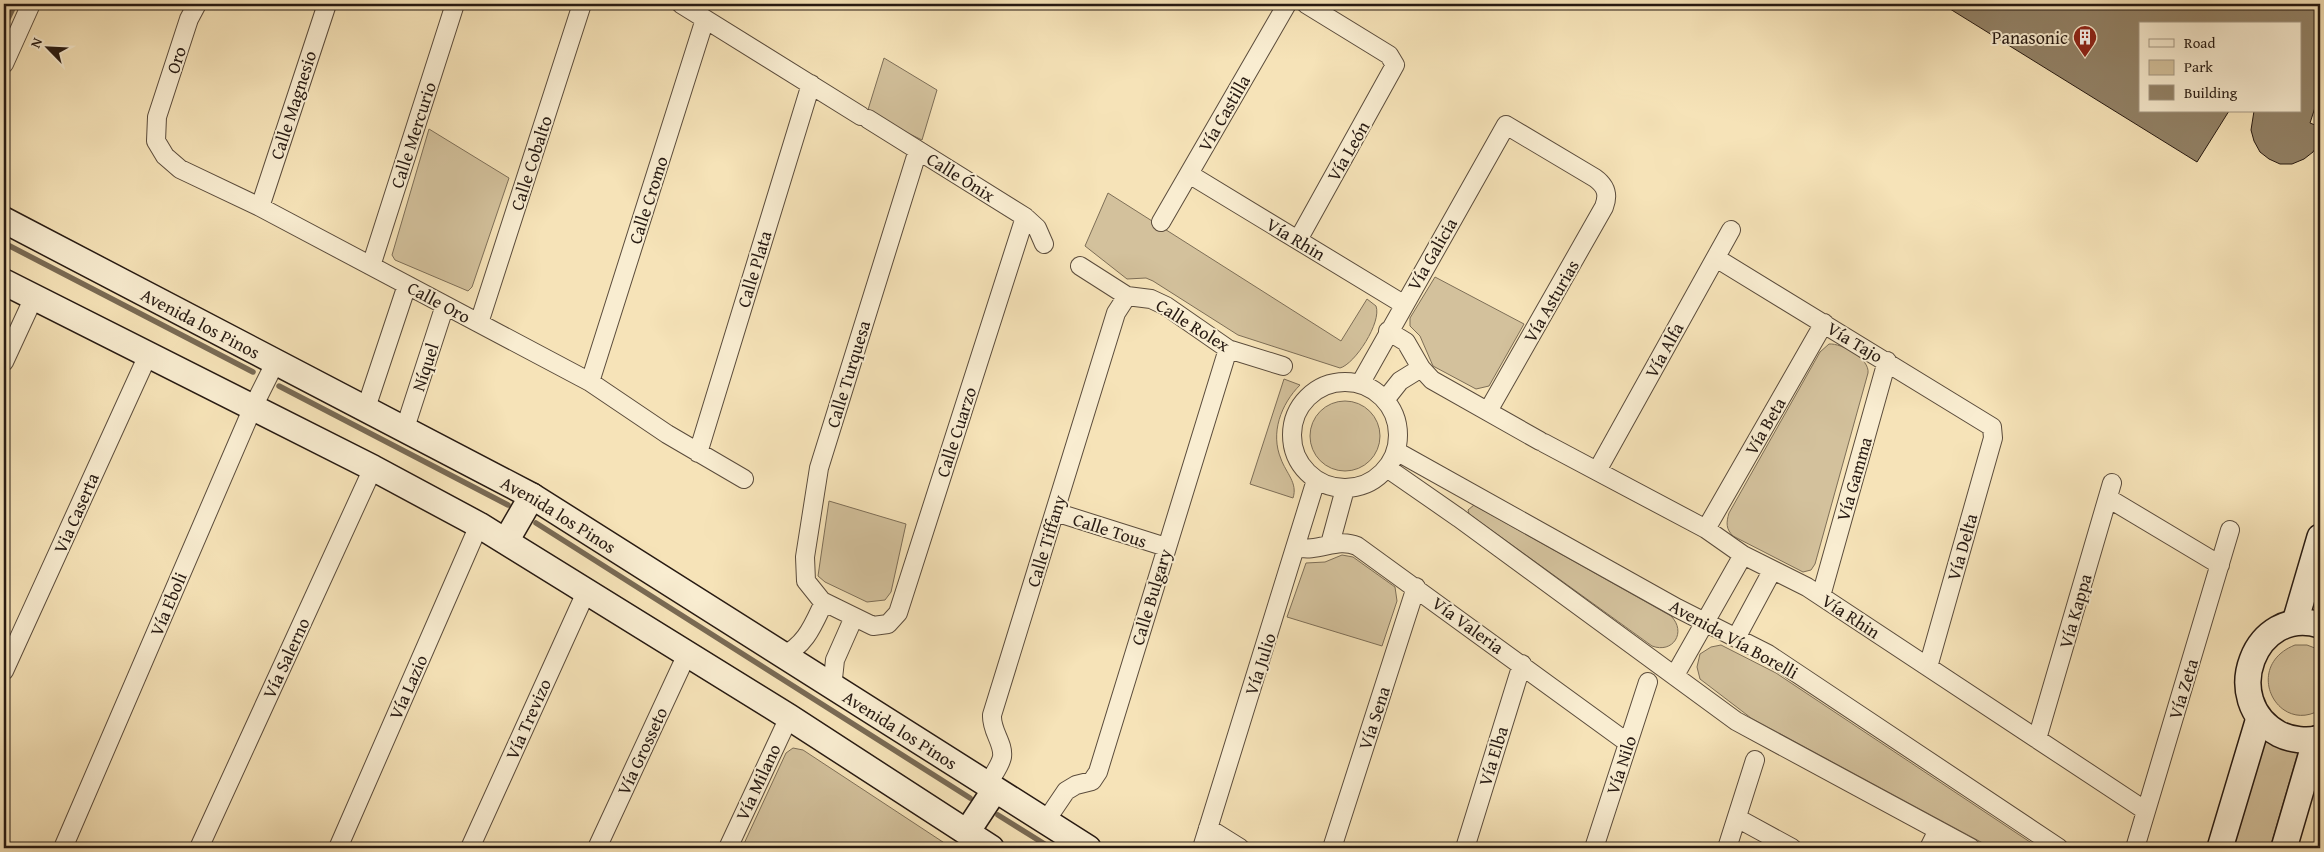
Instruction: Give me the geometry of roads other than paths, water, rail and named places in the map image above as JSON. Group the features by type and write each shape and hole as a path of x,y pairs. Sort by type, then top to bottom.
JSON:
{"street":[{"path":"4,64 31,4"},
{"name":"Oro","path":"157,117 189,19 197,4"},
{"name":"Calle Magnesio","path":"260,207 327,4"},
{"name":"Calle Mercurio","path":"371,266 455,4"},
{"name":"Calle Cobalto","path":"479,323 582,4"},
{"path":"681,4 810,84"},
{"name":"Vía Castilla","path":"1161,222 1287,4"},
{"name":"Vía León","path":"1298,240 1393,72 1394,61 1389,55 1306,4"},
{"name":"Calle Cromo","path":"590,382 706,19"},
{"name":"Calle Ónix","path":"810,84 1025,217 1037,228 1044,244"},
{"name":"Calle Plata","path":"698,453 810,84"},
{"name":"Calle Oro","path":"157,117 156,141 164,156 180,169 260,207 590,382 698,453 744,479"},
{"name":"Vía Galicia","path":"1360,384 1403,304 1506,125 1595,178 1606,189"},
{"name":"Calle Turquesa","path":"821,600 807,586 805,577 816,479 918,150"},
{"name":"Vía Rhin","path":"1189,174 1403,304"},
{"name":"Vía Asturias","path":"1488,411 1604,207 1606,189"},
{"name":"Calle Cuarzo","path":"861,621 883,626 893,620 898,613 1025,217"},
{"name":"Avenida los Pinos","path":"4,220 532,496 832,688 1088,848"},
{"name":"Vía Alfa","path":"1596,470 1731,230"},
{"name":"Vía Tajo","path":"1716,258 1992,427"},
{"name":"Calle Rolex","path":"1080,266 1127,296 1151,299 1166,306 1228,349 1283,366"},
{"path":"4,282 373,468 479,525 587,590 992,848"},
{"path":"366,408 408,285"},
{"name":"Calle Tiffany","path":"990,788 1002,754 992,729 992,715 1116,313 1127,296"},
{"path":"4,362 34,297"},
{"name":"Níquel","path":"405,428 445,305"},
{"name":"Vía Beta","path":"1706,529 1824,323"},
{"name":"Vía Rhin","path":"1388,331 1406,342 1421,368 1432,380 1542,442 1706,529 1743,555 1821,596 2146,811"},
{"name":"Calle Bulgary","path":"1045,822 1066,791 1076,785 1092,781 1098,772 1228,349"},
{"name":"Via Caserta","path":"4,671 148,355"},
{"name":"Vía Eboli","path":"63,848 253,407 276,361"},
{"name":"Vía Gamma","path":"1821,596 1887,361"},
{"path":"1385,400 1400,381 1421,368"},
{"path":"1343,382 1360,384 1374,390 1385,400 1394,416 1398,433 1396,451 1387,468 1375,479 1361,486 1345,489 1330,486 1316,480 1300,462 1292,438 1294,421 1301,406 1312,393 1327,385 1343,382"},
{"name":"Vía Delta","path":"1928,667 1993,438 1992,427"},
{"name":"Avenida Vía Borelli","path":"1396,451 1706,623 1768,654 2059,848"},
{"name":"Vía Salerno","path":"200,848 373,468"},
{"path":"1387,468 1736,721 1970,848"},
{"path":"1430,499 1444,477"},
{"name":"Vía Julio","path":"1202,848 1316,480"},
{"path":"1330,544 1345,489"},
{"name":"Vía Kappa","path":"2037,739 2110,490 2220,565"},
{"path":"506,541 532,496"},
{"name":"Calle Tous","path":"1055,512 1166,547"},
{"name":"Vía Lazio","path":"338,848 479,525"},
{"name":"Vía Zeta","path":"2135,848 2230,530"},
{"path":"2295,622 2320,537"},
{"name":"Vía Valeria","path":"1296,547 1315,550 1330,544 1344,542 1357,546 1522,664 1628,743"},
{"path":"1675,675 1743,555"},
{"path":"1736,638 1772,571"},
{"name":"Vía Sena","path":"1332,848 1416,588"},
{"name":"Vía Trevizo","path":"470,848 587,590"},
{"path":"782,656 800,645 821,600 861,621 835,660 832,688"},
{"path":"2284,848 2318,739 2300,740 2285,736 2271,729 2259,718 2250,702 2247,685 2249,667 2256,651 2267,637 2295,622 2320,624"},
{"name":"Vía Grosseto","path":"597,848 687,654"},
{"name":"Vía Elba","path":"1465,848 1522,664"},
{"name":"Vía Nilo","path":"1594,848 1648,682"},
{"name":"Vía Milano","path":"728,848 788,717"},
{"path":"2220,848 2259,718"},
{"path":"1727,848 1755,760"},
{"path":"967,832 990,788"},
{"path":"1737,818 1792,848"},
{"path":"1208,828 1240,848"},
{"path":"1929,848 1938,830"}],"waterway":[{"path":"4,27 15,4"},
{"path":"4,243 253,372"},
{"path":"279,386 508,505"},
{"path":"536,523 970,798"},
{"path":"998,815 1051,848"}],"place":[{"name":"Panasonic","path":"2085,58"}]}
